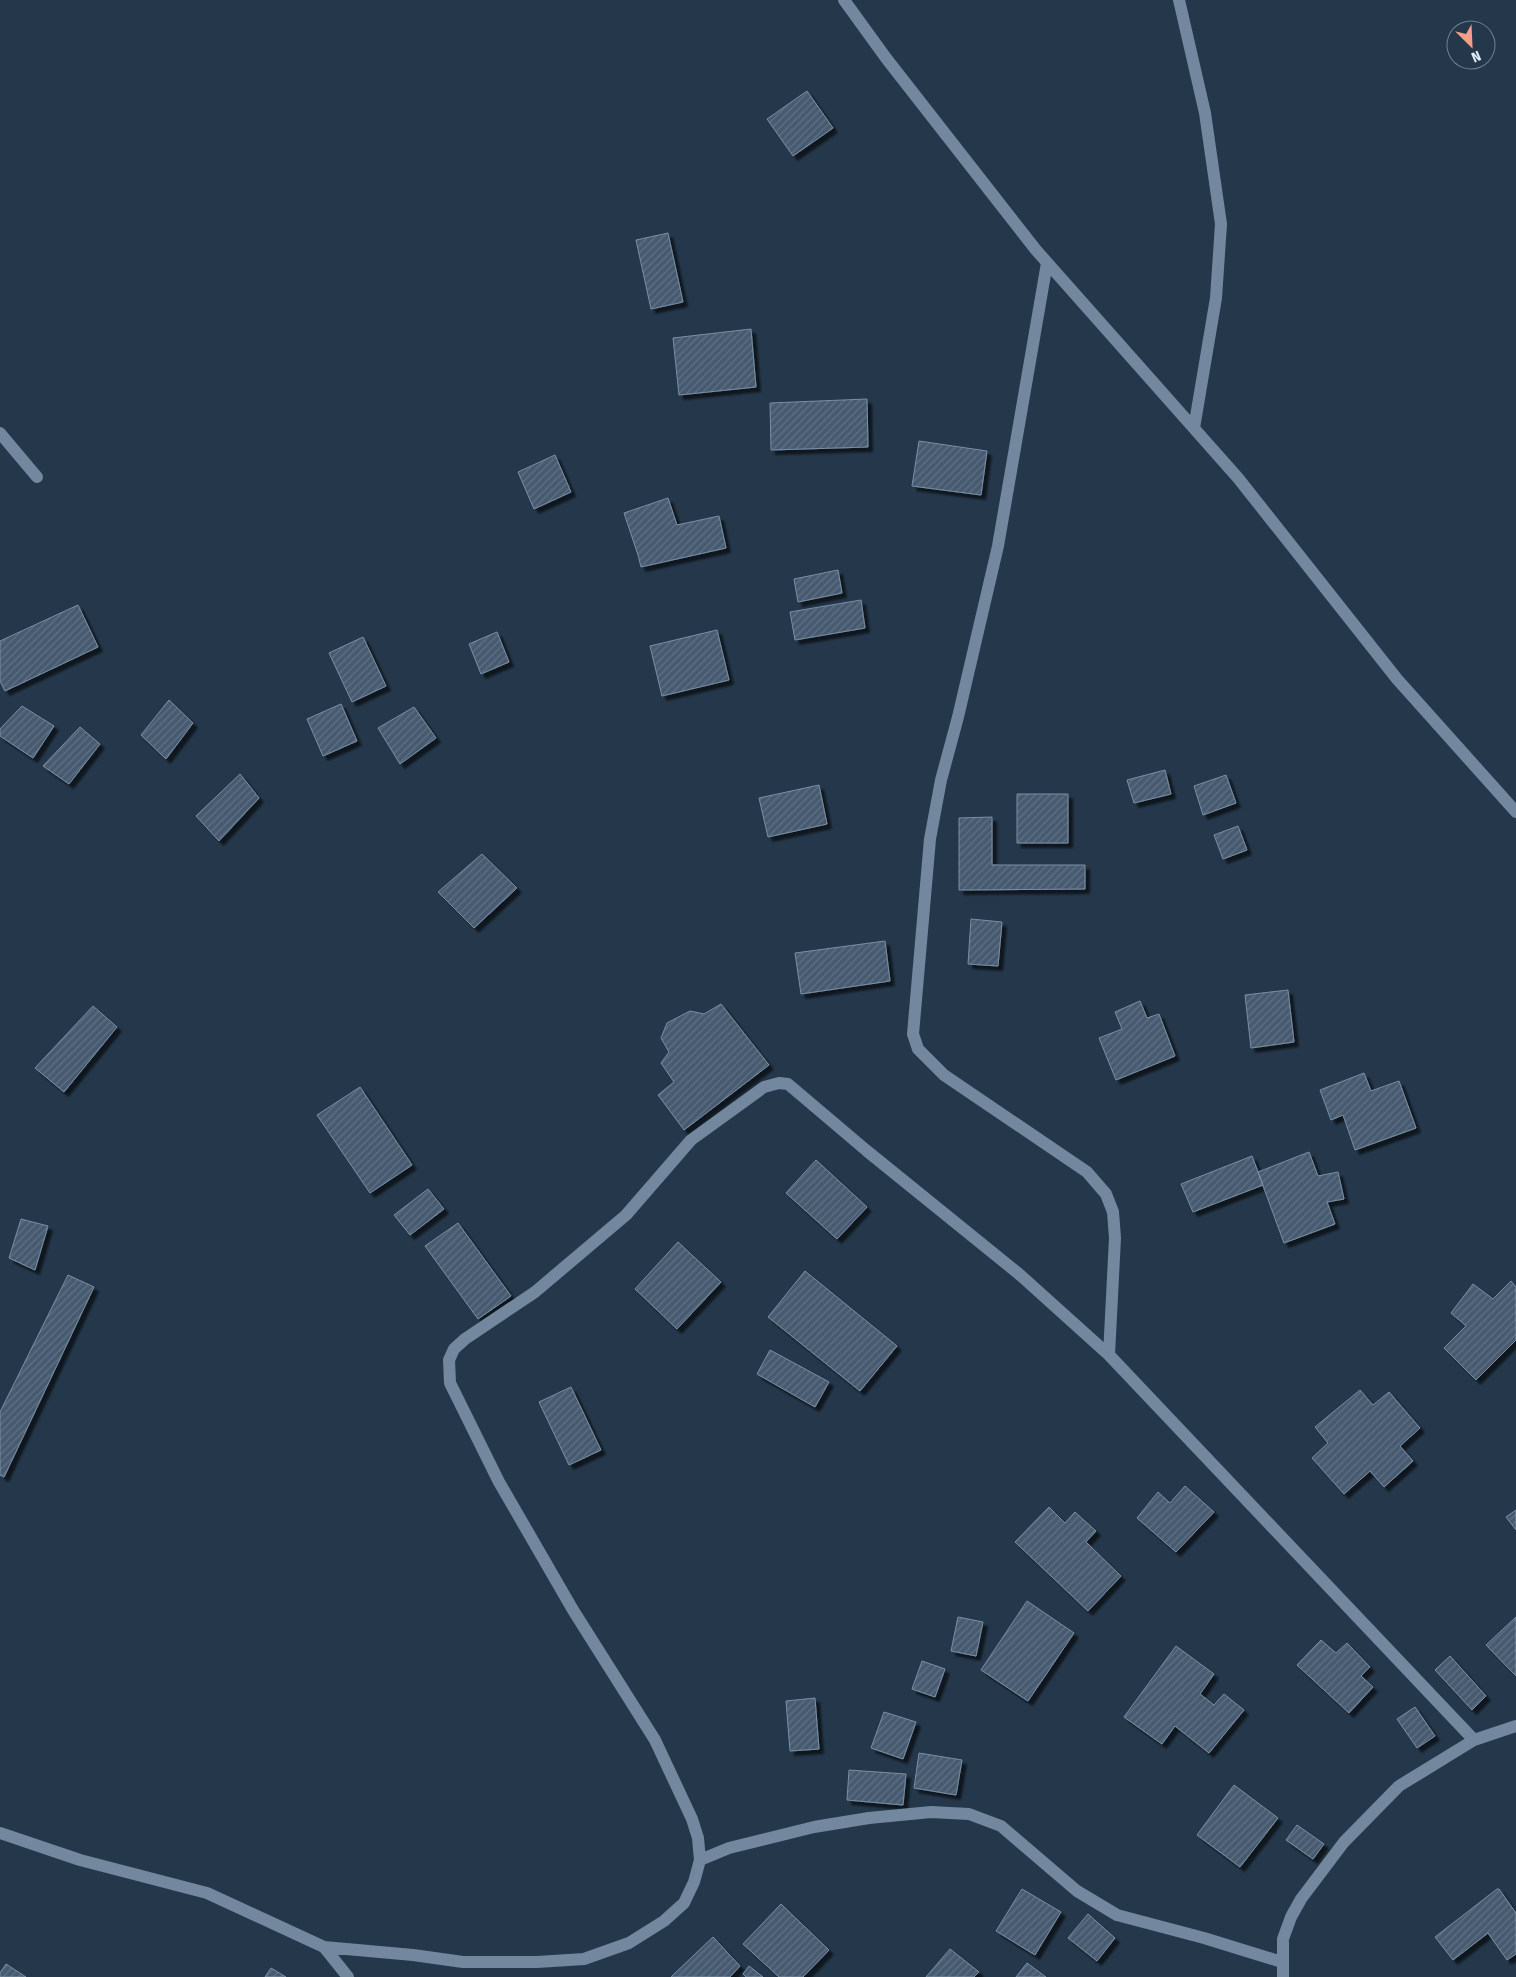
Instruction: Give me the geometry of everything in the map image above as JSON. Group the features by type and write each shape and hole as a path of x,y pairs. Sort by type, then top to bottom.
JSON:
{"street":[{"path":"844,0 892,66 1047,263 1238,478 1397,678 1516,812"},
{"path":"1179,0 1205,112 1221,224 1216,298 1194,428"},
{"path":"1047,263 998,546 958,717 940,780 930,839 912,1034 918,1049 944,1075 1087,1172 1106,1194 1113,1212 1115,1238 1109,1355"},
{"path":"0,433 37,477"},
{"path":"0,1834 80,1860 208,1893 324,1947 413,1955 463,1962 537,1962 584,1959 629,1943 664,1921 684,1903 694,1882 700,1860 698,1838 692,1819 655,1740 573,1610 499,1482 450,1383 449,1360 454,1349 465,1339 535,1292 626,1215 691,1140 764,1087 779,1083 788,1084 867,1151 1019,1274 1109,1355 1474,1740"},
{"path":"1283,1977 1283,1939 1290,1917 1301,1899 1344,1842 1399,1786 1474,1740 1516,1726"},
{"path":"700,1860 729,1848 814,1827 870,1818 931,1812 968,1814 1001,1826 1077,1892 1117,1915 1204,1938 1282,1962"},
{"path":"324,1947 348,1977"}],"building":[{"path":"807,91 833,128 793,156 767,119"},
{"path":"668,233 683,302 651,309 636,240"},
{"path":"751,329 756,387 679,395 673,338"},
{"path":"867,399 868,447 771,450 770,403"},
{"path":"919,441 987,451 981,495 912,486"},
{"path":"555,455 571,492 534,509 518,472"},
{"path":"668,498 677,525 719,516 726,548 641,567 624,513"},
{"path":"838,570 842,593 798,602 794,579"},
{"path":"861,600 865,628 795,640 790,612"},
{"path":"78,605 98,647 5,691 0,681 0,641"},
{"path":"717,630 729,680 662,696 650,646"},
{"path":"497,632 509,662 481,674 469,644"},
{"path":"363,637 386,686 352,702 329,653"},
{"path":"169,700 193,723 166,759 141,735"},
{"path":"341,704 357,741 323,756 307,719"},
{"path":"22,706 54,726 33,758 0,736 0,729"},
{"path":"414,707 436,738 400,764 378,728"},
{"path":"80,727 100,744 69,784 43,766"},
{"path":"1165,770 1171,794 1134,803 1127,780"},
{"path":"240,774 259,798 219,841 196,816"},
{"path":"1226,775 1236,803 1203,815 1194,786"},
{"path":"819,785 827,824 768,837 759,798"},
{"path":"1017,794 1068,794 1068,843 1017,843"},
{"path":"992,817 992,865 1085,865 1085,889 959,890 959,818"},
{"path":"1238,826 1247,850 1223,859 1214,835"},
{"path":"482,854 517,888 474,928 438,892"},
{"path":"971,919 1002,922 998,966 968,964"},
{"path":"885,941 890,981 801,994 795,953"},
{"path":"1288,990 1294,1042 1251,1048 1245,995"},
{"path":"1140,1001 1147,1018 1159,1014 1175,1056 1116,1080 1099,1038 1122,1029 1115,1012"},
{"path":"721,1004 769,1065 684,1130 658,1095 674,1082 661,1063 669,1052 661,1038 667,1023 690,1011 704,1014"},
{"path":"93,1006 117,1027 64,1092 35,1068"},
{"path":"1364,1073 1371,1091 1399,1081 1416,1128 1355,1150 1343,1115 1331,1120 1320,1090"},
{"path":"360,1087 412,1165 370,1193 317,1115"},
{"path":"1309,1152 1318,1176 1338,1172 1344,1199 1327,1202 1335,1224 1284,1243 1258,1172"},
{"path":"1252,1156 1263,1185 1193,1212 1181,1184"},
{"path":"816,1160 867,1207 837,1239 786,1193"},
{"path":"428,1189 444,1209 410,1235 394,1215"},
{"path":"21,1219 48,1226 35,1270 9,1258"},
{"path":"458,1223 511,1296 478,1319 425,1246"},
{"path":"678,1242 721,1282 677,1329 635,1289"},
{"path":"805,1271 897,1346 860,1391 768,1317"},
{"path":"68,1275 94,1287 4,1477 0,1475 0,1412"},
{"path":"1511,1281 1516,1287 1516,1340 1476,1380 1444,1348 1466,1326 1451,1313 1473,1284 1493,1299"},
{"path":"770,1350 829,1382 815,1407 757,1374"},
{"path":"571,1387 601,1450 569,1465 539,1402"},
{"path":"1360,1390 1373,1405 1389,1392 1420,1428 1400,1446 1413,1461 1384,1487 1370,1471 1344,1494 1312,1458 1328,1443 1315,1427"},
{"path":"1185,1486 1214,1512 1176,1552 1137,1518 1158,1492 1170,1503"},
{"path":"1049,1507 1065,1523 1075,1512 1096,1531 1086,1542 1121,1576 1088,1611 1015,1542"},
{"path":"1516,1510 1516,1530 1506,1517"},
{"path":"1027,1601 1074,1633 1028,1701 981,1670"},
{"path":"958,1617 983,1622 976,1656 951,1651"},
{"path":"1516,1617 1516,1676 1486,1645"},
{"path":"1321,1640 1336,1653 1347,1643 1370,1667 1361,1676 1373,1687 1349,1713 1297,1665"},
{"path":"1176,1646 1214,1674 1200,1694 1214,1705 1224,1694 1244,1710 1209,1753 1175,1726 1162,1744 1124,1717"},
{"path":"1450,1656 1486,1696 1472,1710 1435,1670"},
{"path":"922,1661 945,1669 935,1697 912,1689"},
{"path":"815,1698 819,1749 790,1751 786,1701"},
{"path":"1415,1707 1435,1736 1417,1748 1397,1719"},
{"path":"884,1712 916,1722 903,1759 871,1748"},
{"path":"919,1753 962,1760 956,1795 914,1788"},
{"path":"849,1770 906,1774 903,1805 847,1800"},
{"path":"1234,1785 1278,1818 1240,1867 1197,1835"},
{"path":"1297,1825 1324,1844 1313,1859 1286,1840"},
{"path":"1022,1889 1061,1912 1035,1955 996,1931"},
{"path":"1499,1889 1516,1913 1516,1954 1507,1960 1488,1933 1453,1960 1435,1937"},
{"path":"781,1904 829,1950 803,1977 779,1977 743,1944"},
{"path":"1088,1914 1115,1938 1097,1961 1068,1938"},
{"path":"713,1937 740,1966 730,1977 671,1977"},
{"path":"950,1949 979,1972 974,1977 926,1977"},
{"path":"1027,1963 1046,1977 1016,1977"},
{"path":"6,1964 26,1977 0,1977 0,1973"},
{"path":"749,1966 763,1977 746,1977 743,1974"},
{"path":"271,1968 286,1977 265,1977"}]}
